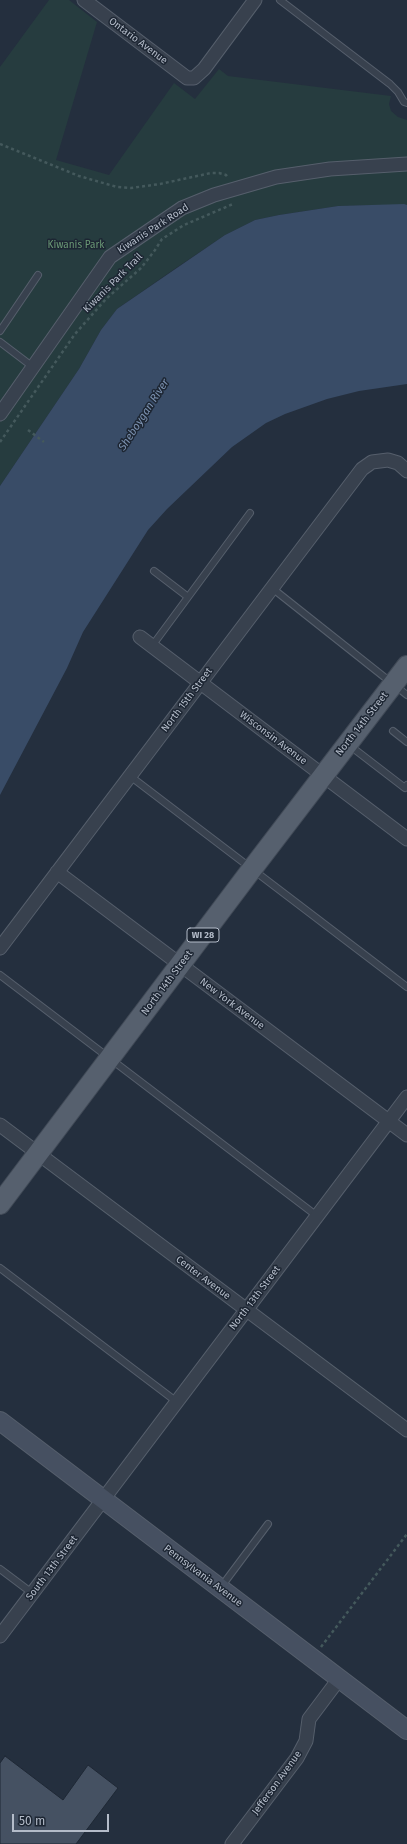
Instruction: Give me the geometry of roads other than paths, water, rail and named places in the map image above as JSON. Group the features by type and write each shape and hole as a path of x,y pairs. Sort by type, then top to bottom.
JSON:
{"main road":[{"name":"North 14th Street","path":"0,1204 347,743 400,689 407,666"}],"street":[{"name":"Ontario Avenue","path":"84,0 187,78 194,78 204,69 255,0"},
{"name":"Kiwanis Park Road","path":"0,414 110,257 182,208 236,188 276,177 330,168 407,164"},
{"name":"North 15th Street","path":"0,948 360,471 370,463 382,460 396,462 407,471"},
{"name":"Wisconsin Avenue","path":"140,637 407,839"},
{"name":"New York Avenue","path":"57,872 407,1135"},
{"name":"North 13th Street","path":"103,1500 407,1096"},
{"name":"Center Avenue","path":"0,1125 407,1430"},
{"name":"Pennsylvania Avenue","path":"0,1421 407,1730"},
{"name":"South 13th Street","path":"0,1636 103,1500"},
{"name":"Jefferson Avenue","path":"232,1844 300,1753 306,1741 309,1719 340,1679"}],"lane":[{"path":"280,0 390,84 398,92 404,102 407,102"},
{"path":"0,331 38,274"},
{"path":"0,342 33,367"},
{"path":"152,646 250,513"},
{"path":"154,571 188,597"},
{"path":"272,588 400,689"},
{"path":"393,731 407,742"},
{"path":"347,743 406,788"},
{"path":"129,776 407,987"},
{"path":"0,975 317,1216"},
{"path":"0,1268 177,1402"},
{"path":"220,1588 268,1524"},
{"path":"0,1569 32,1593"}],"water":[{"name":"Sheboygan River","path":"407,205 407,384 359,391 327,399 285,414 266,423 232,447 167,509 148,530 83,632 67,668 0,795 0,486 79,369 101,330 117,309 225,235 255,220 338,206"}],"park label":[{"name":"Kiwanis Park","path":"76,245"}]}
